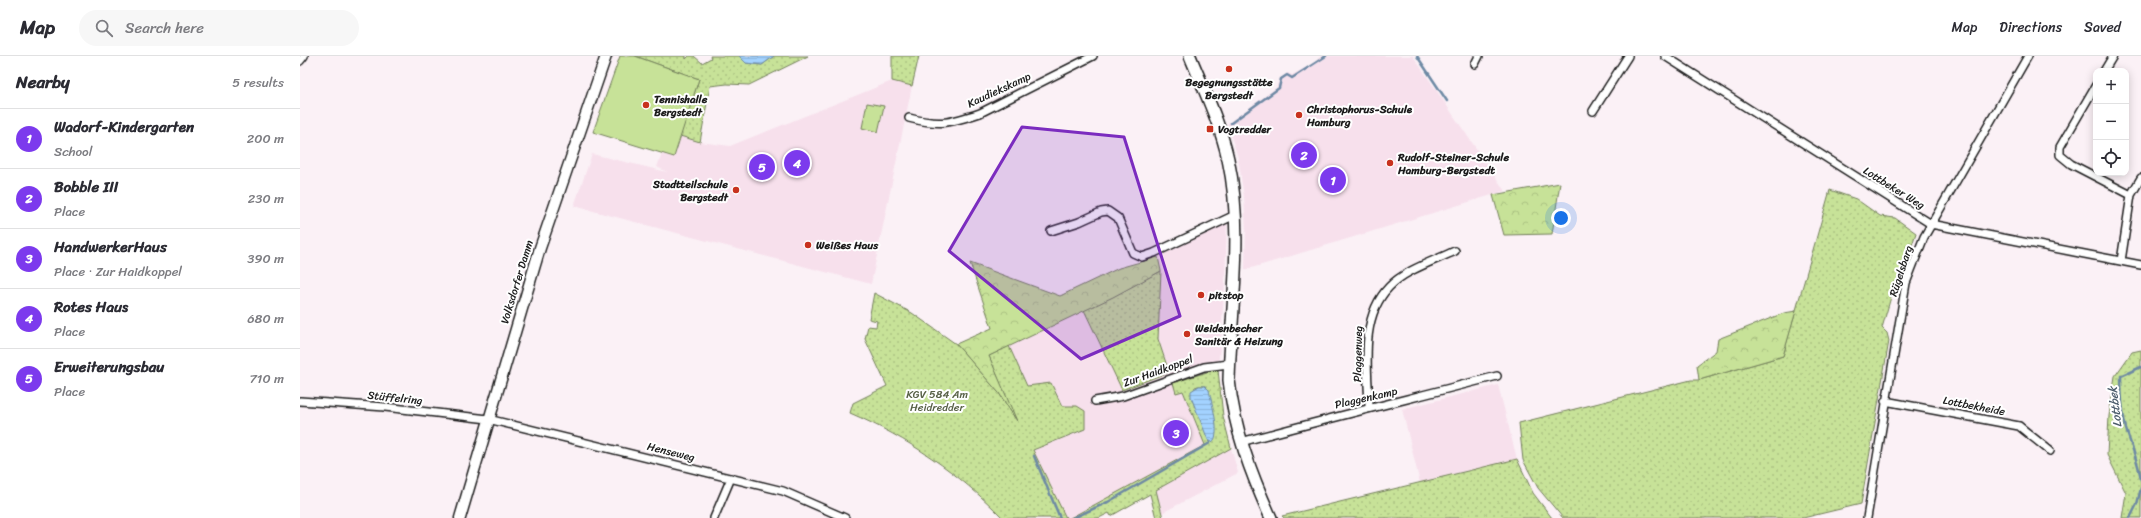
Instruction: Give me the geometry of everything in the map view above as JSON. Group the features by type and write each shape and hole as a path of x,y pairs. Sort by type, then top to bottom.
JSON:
{"main road":[{"name":"Volksdorfer Damm","path":"460,518 488,419 540,248 606,56"},
{"path":"1190,56 1215,116 1224,143 1232,182 1235,215 1234,282 1229,364 1230,395 1241,442 1259,493 1271,518"}],"street":[{"path":"300,61 304,56"},
{"name":"Kaudiekskamp","path":"909,118 933,124 951,122 980,113 1092,56"},
{"path":"1475,64 1480,56"},
{"path":"1593,111 1628,56"},
{"name":"Lottbeker Weg","path":"1665,56 1931,224 2141,265"},
{"name":"Rügelsbarg","path":"1867,518 1904,291 1924,237 2028,56"},
{"path":"2106,68 2113,56"},
{"path":"2093,90 2060,147 2060,155 2071,164 2131,196"},
{"path":"2121,261 2131,196 2141,178"},
{"path":"1051,231 1079,222 1101,212 1108,211 1118,218 1133,254 1142,257 1154,253 1235,215"},
{"name":"Plaggenweg","path":"1369,407 1368,334 1371,315 1389,287 1407,274 1455,251"},
{"name":"Zur Haidkoppel","path":"1095,401 1123,396 1204,366 1229,364"},
{"name":"Plaggenkamp","path":"1241,442 1369,407 1406,400 1497,376"},
{"name":"Stüffelring","path":"300,401 370,406 488,419"},
{"name":"Lottbekheide","path":"1885,401 2019,426 2050,451"},
{"name":"Henseweg","path":"488,419 783,491 803,498 845,518"},
{"path":"714,518 731,478"}],"highlighted area":[{"path":"1022,127 1124,137 1180,316 1081,359 949,251"}],"shaded area":[{"name":"Rudolf-Steiner-Schule Hamburg-Bergstedt","path":"1321,56 1413,56 1505,191 1245,270 1246,230 1244,197 1238,157 1227,124 1276,88 1280,78 1288,73 1292,75 1314,63"},
{"name":"Stadtteilschule Bergstedt","path":"892,81 912,86 871,284 574,206 592,154 667,172 657,167 662,154 674,157 680,136 700,142 730,146"},
{"path":"1227,222 1225,282 1218,370 1173,383 1183,390 1205,445 1070,518 1066,518 1033,450 1085,429 1077,406 1062,406 1051,383 1027,386 1009,346 1084,310 1122,390 1169,372 1158,339 1161,271 1158,257"},
{"path":"1498,385 1517,459 1420,483 1402,409"},
{"path":"1231,448 1238,473 1162,513 1156,490"}],"green space":[{"name":"Tennishalle Bergstedt","path":"620,56 635,56 699,79 674,157 593,132"},
{"path":"635,56 686,56 686,59 689,56 694,56 702,63 711,58 710,56 739,56 746,63 762,65 774,56 808,56 749,85 727,84 710,86 700,142 680,136 699,79"},
{"path":"892,56 919,56 912,86 892,81"},
{"path":"867,103 884,106 878,132 862,128"},
{"path":"1560,183 1552,234 1504,235 1493,195"},
{"path":"1830,190 1856,199 1880,216 1895,218 1916,233 1898,287 1893,290 1882,328 1887,333 1889,341 1861,504 1803,518 1563,518 1538,488 1523,460 1519,423 1691,380 1699,380 1783,356"},
{"path":"1158,257 1161,271 1113,297 989,356 1017,421 999,393 956,344 992,328 970,263 1060,296 1119,268"},
{"path":"1161,271 1158,339 1169,372 1122,390 1084,310"},
{"name":"KGV 584 Am Heidredder","path":"874,293 912,313 956,344 999,393 1015,418 989,356 1009,346 1027,386 1051,383 1062,406 1077,406 1085,411 1085,429 1033,450 1066,518 1003,518 969,486 932,458 892,434 850,413 853,403 887,386 865,339 868,326 876,327 877,321 869,319"},
{"path":"1796,311 1783,356 1699,380 1697,365 1716,351 1718,339 1784,313"},
{"path":"2141,350 2141,518 2122,518 2126,493 2107,455 2109,416 2115,376 2132,352"},
{"path":"1213,370 1218,370 1223,416 1231,448 1156,490 1163,518 1156,518 1150,494 1111,516 1109,513 1099,518 1070,518 1205,445 1183,391 1176,393 1173,383","holes":["1205,386 1210,442 1191,397 1195,387"]},
{"path":"1517,459 1533,493 1552,518 1284,518 1282,516"}],"water":[{"path":"739,56 774,56 762,65 746,63"},
{"path":"1199,386 1205,386 1209,390 1216,426 1215,438 1212,442 1208,440 1191,397 1191,391"}],"waterway":[{"path":"1231,123 1279,88 1281,79 1287,75 1292,78 1326,56"},
{"path":"1417,56 1447,101"},
{"name":"Lottbek","path":"2141,367 2121,376 2122,403 2126,429 2139,467 2141,480"},
{"path":"1073,518 1108,502 1210,443"},
{"path":"1034,456 1060,518"},
{"name":"Lottbek","path":"2130,518 2137,504 2141,488"}],"place":[{"name":"Begegnungsstätte Bergstedt","path":"1229,69"},
{"name":"Tennishalle Bergstedt","path":"646,105"},
{"name":"Christophorus-Schule Hamburg","path":"1299,115"},
{"name":"Vogtredder","path":"1210,129"},
{"name":"Bobble III","path":"1304,155"},
{"name":"Rotes Haus","path":"797,163"},
{"name":"Rudolf-Steiner-Schule Hamburg-Bergstedt","path":"1390,163"},
{"name":"Erweiterungsbau","path":"762,167"},
{"name":"Wadorf-Kindergarten","path":"1333,180"},
{"name":"Stadtteilschule Bergstedt","path":"736,190"},
{"name":"Weißes Haus","path":"808,245"},
{"name":"pitstop","path":"1201,295"},
{"name":"Weidenbecher Sanitär & Heizung","path":"1187,334"},
{"name":"HandwerkerHaus","path":"1176,433"}]}
